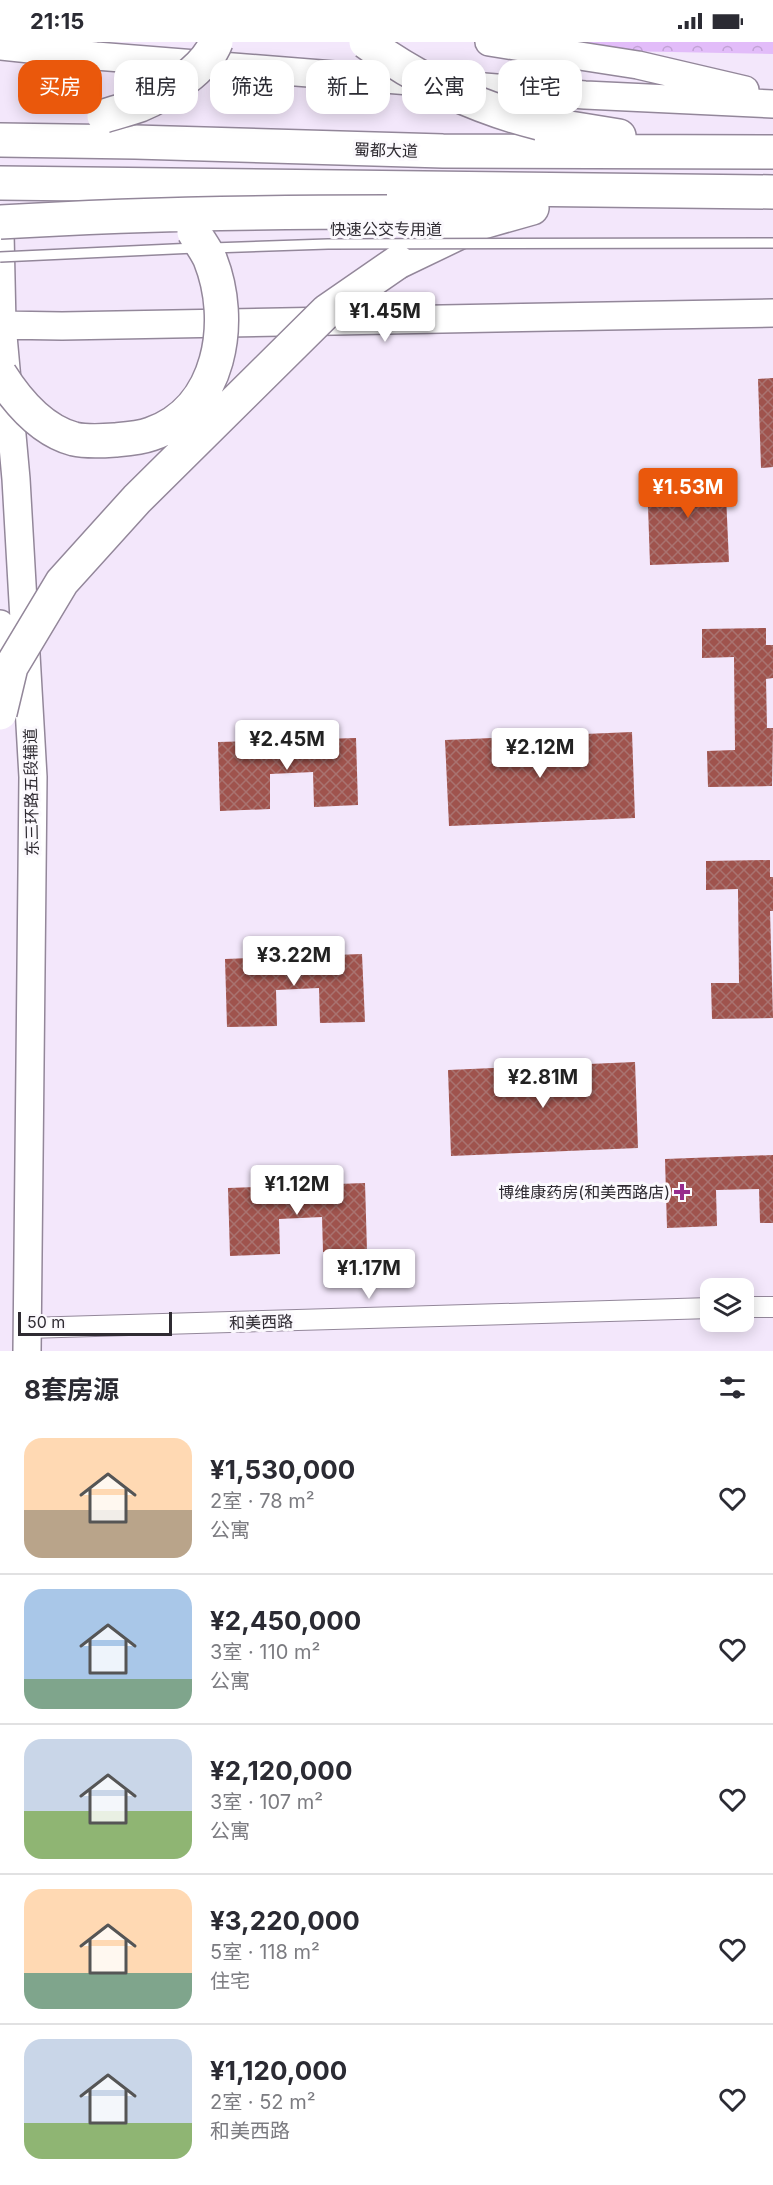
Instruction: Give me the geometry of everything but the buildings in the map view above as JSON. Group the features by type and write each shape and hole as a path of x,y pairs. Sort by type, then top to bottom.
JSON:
{"highway":[{"path":"0,138 52,128 140,105 169,90 191,73 206,58 216,42"},
{"path":"366,42 390,60 477,104 511,116 539,123 727,152"},
{"name":"蜀都大道","path":"0,138 443,151 773,152"},
{"path":"0,183 773,192"},
{"path":"0,374 14,396 31,414 50,427 74,439 99,441 151,434 172,424 195,404 207,386 216,363 221,340 221,301 210,259 194,232 181,218 142,194 110,183"},
{"path":"0,222 84,217 532,208 728,191"},
{"path":"0,713 11,668 62,582 137,499 327,311 398,262 479,223 532,208"}],"main road":[{"path":"489,42 638,65 773,96"},
{"path":"0,46 96,56 585,94 773,104"},
{"name":"东三环路五段辅道","path":"0,233 1,325 16,479 33,777 27,1340"},
{"path":"1,325 62,326 773,313"},
{"path":"0,624 28,680"}],"street":[{"path":"754,1308 773,1307"},
{"name":"和美西路","path":"27,1340 700,1309"}],"lane":[{"name":"快速公交专用道","path":"0,257 328,244 773,243"}],"green space":[{"path":"575,42 773,42 773,54 619,51"}],"place":[{"name":"博维康药房(和美西路店)","path":"682,1192"}]}
